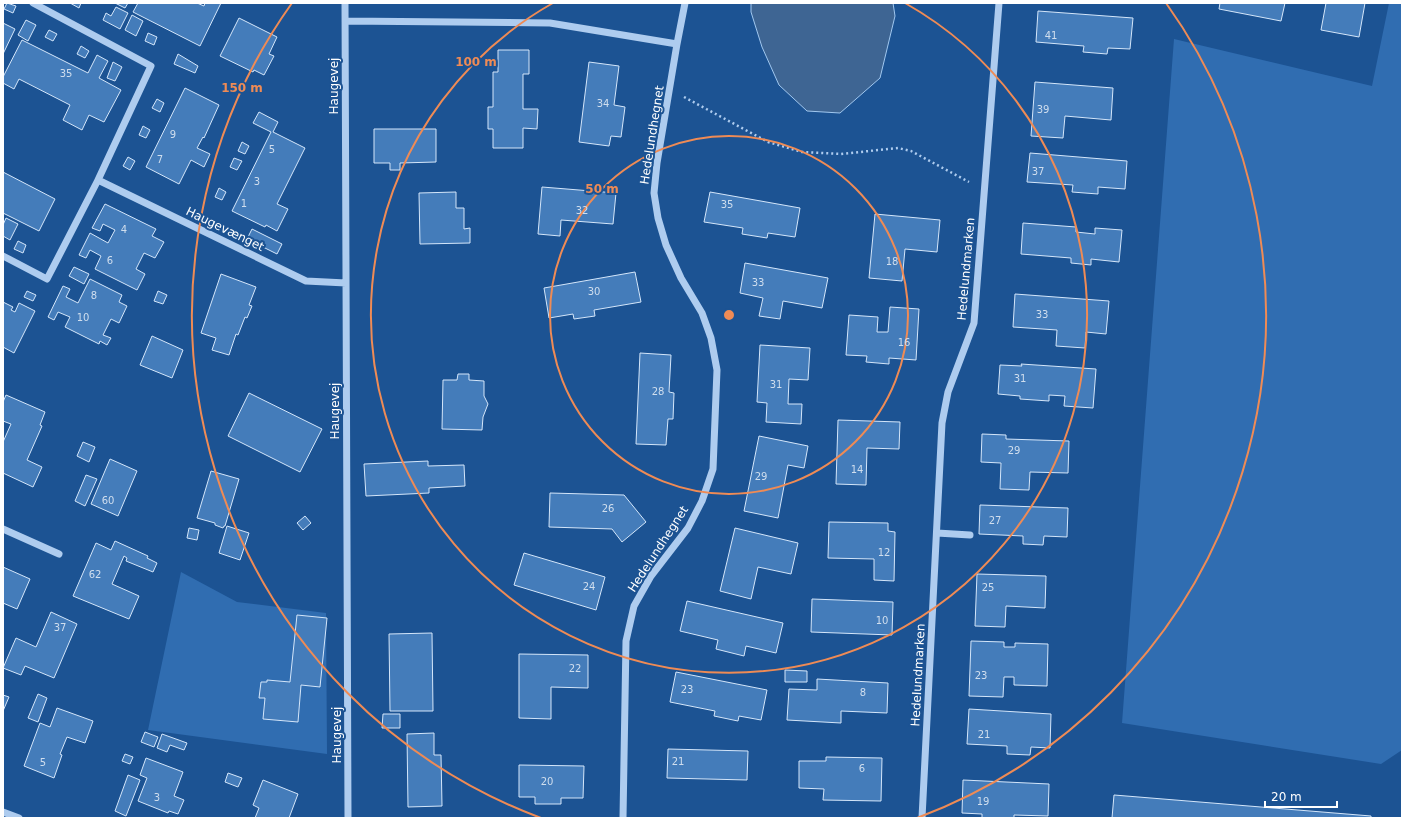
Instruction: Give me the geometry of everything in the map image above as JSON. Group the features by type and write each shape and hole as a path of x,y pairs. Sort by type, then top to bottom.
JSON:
{"street":[{"path":"3,256 47,279 98,180 151,66 33,3"},
{"name":"Haugevej","path":"344,3 348,818"},
{"name":"Hedelundhegnet","path":"623,818 626,641 634,606 651,576 688,528 702,501 713,469 717,370 711,338 702,313 681,278 666,245 658,218 654,193 657,163 684,3"},
{"name":"Hedelundmarken","path":"922,818 942,423 948,392 974,323 999,3"},
{"path":"345,21 550,23 677,44"},
{"name":"Haugevænget","path":"98,180 306,281 346,283"},
{"path":"3,529 59,554"},
{"path":"937,533 970,535"},
{"path":"3,812 19,818"}],"path":[{"path":"670,89 768,142 802,152 841,154 898,148 911,151 964,181 985,187"}],"shaded area":[{"path":"751,3 893,3 895,16 880,78 840,113 807,111 779,85 762,47 751,12"},
{"path":"1389,3 1402,3 1402,750 1381,764 1122,723 1174,39 1372,86"},
{"path":"181,572 237,602 326,613 327,754 148,730"}],"building":[{"path":"7,3 16,6 13,13 4,9"},
{"path":"70,3 81,3 79,8"},
{"path":"115,3 128,3 125,8"},
{"path":"138,3 197,3 204,6 205,3 221,3 200,46 133,12"},
{"path":"1220,3 1285,3 1281,21 1219,9"},
{"path":"1326,3 1365,3 1359,37 1321,30"},
{"path":"116,7 128,13 120,29 103,20 106,13 111,16"},
{"path":"1038,11 1133,18 1130,49 1108,48 1107,54 1083,52 1084,46 1036,42"},
{"path":"132,15 143,21 136,36 125,30"},
{"path":"239,18 277,37 269,54 274,56 264,75 254,70 253,72 220,56"},
{"path":"26,20 36,25 28,41 18,35"},
{"path":"3,23 15,29 3,54"},
{"path":"49,30 57,34 53,41 45,37"},
{"path":"148,33 157,37 154,45 145,41"},
{"path":"22,40 88,73 97,55 108,61 99,78 121,90 104,122 89,115 82,130 63,120 70,105 19,79 14,89 3,83 3,77"},
{"path":"81,46 89,51 85,58 77,54"},
{"path":"498,50 529,50 529,74 523,74 523,109 538,109 537,129 523,128 523,148 493,148 493,129 488,129 488,107 493,107 493,72 498,72"},
{"path":"178,54 198,66 195,73 174,64"},
{"path":"113,62 122,67 115,81 107,78"},
{"path":"589,62 619,66 614,105 625,107 621,137 611,136 609,146 579,142"},
{"path":"1035,82 1113,88 1111,120 1065,116 1063,138 1031,136"},
{"path":"185,88 219,105 204,138 203,137 197,148 210,154 204,167 191,160 179,184 146,167"},
{"path":"157,99 164,103 160,112 152,108"},
{"path":"259,112 278,122 273,132 305,148 277,204 288,209 277,231 266,225 265,227 232,211 271,132 253,123"},
{"path":"143,126 150,130 146,138 139,135"},
{"path":"374,129 436,129 436,162 400,163 400,170 390,170 390,163 374,163"},
{"path":"242,142 249,146 245,154 238,151"},
{"path":"1030,153 1127,161 1125,189 1098,187 1098,194 1072,192 1073,185 1027,182"},
{"path":"128,157 135,161 130,170 123,166"},
{"path":"234,158 242,161 237,170 230,167"},
{"path":"3,172 55,199 39,231 3,213"},
{"path":"542,187 616,193 613,224 561,220 560,236 538,234"},
{"path":"219,188 226,192 222,200 215,197"},
{"path":"456,192 456,208 464,208 464,229 470,228 470,243 420,244 419,193"},
{"path":"710,192 800,208 795,237 768,233 767,238 742,234 743,228 704,222"},
{"path":"105,204 156,229 152,236 164,242 155,258 144,253 136,269 145,274 137,290 95,269 101,256 90,250 86,258 79,255 90,233 108,243 115,230 103,224 100,231 92,228"},
{"path":"875,214 940,220 937,252 905,249 902,281 869,278"},
{"path":"6,218 18,224 10,240 3,236 3,225"},
{"path":"1023,223 1076,227 1076,232 1095,234 1095,228 1122,230 1119,262 1091,259 1091,265 1071,263 1071,258 1021,254"},
{"path":"252,229 282,244 277,254 247,239"},
{"path":"18,241 26,245 23,253 14,249"},
{"path":"745,263 828,278 822,308 783,301 780,319 759,316 763,298 740,293"},
{"path":"74,267 89,274 84,284 69,276"},
{"path":"635,272 641,302 594,310 595,316 574,319 573,314 549,318 544,288"},
{"path":"221,274 256,287 249,305 252,306 247,318 245,317 238,335 236,334 229,355 212,350 216,338 201,333"},
{"path":"90,279 122,295 119,302 127,306 119,323 111,319 103,335 111,338 107,345 100,341 99,344 65,327 70,317 58,312 54,320 48,317 63,286 70,289 66,297 78,303"},
{"path":"27,291 36,295 33,301 24,297"},
{"path":"158,291 167,295 163,304 154,301"},
{"path":"1015,294 1109,301 1106,334 1086,332 1085,348 1056,346 1057,330 1013,327"},
{"path":"3,302 13,307 11,310 15,312 19,303 35,311 14,353 3,347"},
{"path":"890,307 919,309 916,360 889,358 889,364 866,362 867,356 846,355 849,315 878,317 877,332 888,332"},
{"path":"152,336 183,350 172,378 140,365"},
{"path":"760,345 810,348 808,380 789,379 788,404 802,404 801,424 766,422 767,403 757,402"},
{"path":"640,353 671,355 669,392 674,393 673,419 668,419 666,445 636,444"},
{"path":"1021,364 1096,369 1093,408 1064,406 1065,396 1049,395 1049,401 1020,399 1020,396 998,394 1000,365 1022,366"},
{"path":"458,374 469,374 469,380 484,381 484,396 488,404 483,417 482,430 442,429 443,380 457,380"},
{"path":"249,393 322,429 300,472 228,436"},
{"path":"6,395 45,412 40,425 42,426 27,460 42,467 33,487 3,473 3,442 11,424 3,421 3,402"},
{"path":"838,420 900,422 899,449 867,448 866,485 836,484"},
{"path":"982,434 1006,435 1006,439 1069,441 1068,473 1030,472 1029,490 1000,489 1001,463 981,462"},
{"path":"759,436 808,446 804,468 788,465 778,518 744,511"},
{"path":"83,442 95,447 89,462 77,456"},
{"path":"110,459 137,471 118,516 91,504"},
{"path":"428,461 428,466 464,465 465,486 429,488 429,493 366,496 364,464"},
{"path":"211,471 239,479 225,526 223,528 215,525 215,523 197,518"},
{"path":"86,475 97,479 85,506 75,501"},
{"path":"550,493 624,495 646,522 622,542 612,529 549,527"},
{"path":"980,505 1068,508 1067,537 1044,536 1043,545 1023,544 1023,536 979,534"},
{"path":"305,516 311,523 303,530 297,523"},
{"path":"829,522 888,523 888,531 895,532 894,581 874,580 874,559 828,558"},
{"path":"227,526 249,533 240,560 219,553"},
{"path":"189,528 199,530 197,540 187,538"},
{"path":"735,528 798,543 791,574 758,567 751,599 720,591"},
{"path":"115,541 148,556 147,558 157,563 153,572 126,561 127,558 124,556 112,584 139,596 129,619 73,596 96,543 111,550"},
{"path":"524,553 605,577 596,610 514,585"},
{"path":"3,567 30,579 17,609 3,603"},
{"path":"977,574 1046,576 1045,608 1006,606 1005,627 975,626"},
{"path":"812,599 893,602 892,635 811,632"},
{"path":"687,601 783,623 776,653 746,646 744,656 716,649 718,640 680,631"},
{"path":"51,612 77,624 54,678 25,666 21,675 3,668 16,638 36,647"},
{"path":"297,615 327,618 320,687 301,685 298,722 263,719 265,698 259,698 261,682 267,682 267,680 290,682"},
{"path":"432,633 433,711 390,711 389,634"},
{"path":"971,641 1004,642 1004,647 1015,647 1015,643 1048,644 1047,686 1014,685 1014,677 1004,677 1003,697 969,696"},
{"path":"519,654 588,655 588,688 551,687 551,719 519,718"},
{"path":"785,670 807,671 807,682 785,682"},
{"path":"676,672 767,690 761,720 739,716 738,721 714,716 715,711 670,702"},
{"path":"817,679 888,683 887,713 841,711 841,723 787,720 789,689 817,690"},
{"path":"38,694 47,698 38,722 28,718"},
{"path":"3,695 9,697 3,711"},
{"path":"57,708 93,721 85,743 67,737 60,754 62,755 54,778 24,766 40,723 50,727"},
{"path":"969,709 1051,714 1050,748 1031,747 1030,755 1007,754 1007,746 967,744"},
{"path":"383,714 400,714 400,728 382,728"},
{"path":"145,732 158,737 154,747 141,742"},
{"path":"434,733 434,755 441,755 442,806 408,807 407,734"},
{"path":"162,734 187,743 184,750 170,745 167,752 157,748"},
{"path":"668,749 748,751 747,780 667,778"},
{"path":"125,754 133,757 130,764 122,761"},
{"path":"826,757 882,758 881,801 823,800 824,789 799,788 799,761 826,761"},
{"path":"146,758 183,772 174,796 184,800 178,814 169,811 168,813 138,801 147,778 140,775"},
{"path":"519,765 584,766 583,798 561,798 561,804 535,804 535,797 519,797"},
{"path":"228,773 242,778 238,787 225,782"},
{"path":"128,775 140,780 126,816 115,811"},
{"path":"263,780 298,794 289,818 255,818 259,808 253,805"},
{"path":"963,780 1049,784 1048,816 1014,815 1014,818 982,818 982,814 962,813"},
{"path":"1114,795 1371,816 1371,818 1112,818"}]}
